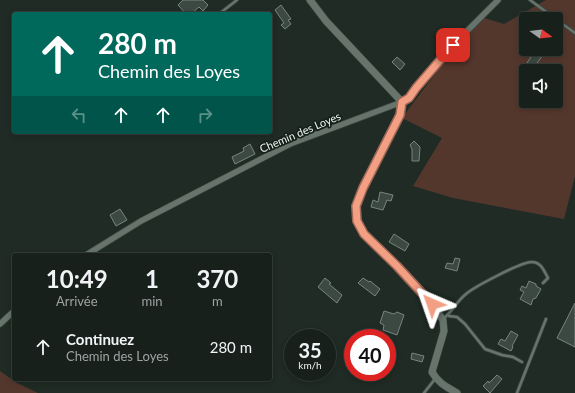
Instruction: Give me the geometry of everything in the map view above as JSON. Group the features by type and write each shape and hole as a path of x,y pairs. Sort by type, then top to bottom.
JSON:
{"street":[{"path":"310,0 326,22 402,102 400,115 363,188 356,206 357,221 364,234 397,266 446,318 444,331 432,372 436,379 453,392"},
{"name":"Chemin des Loyes","path":"89,253 141,221 290,144 402,102 409,98 453,45 498,0"},
{"path":"0,324 12,313"}],"lane":[{"path":"222,12 237,0"},
{"path":"530,0 575,33"},
{"path":"446,318 465,294 479,284 518,266 532,261 541,265 548,278 542,283"},
{"path":"446,318 457,317 485,349 513,357 522,362"},
{"path":"517,393 546,318"},
{"path":"424,393 436,379"}],"shaded area":[{"path":"546,0 575,0 575,176 564,219 453,198 413,186 442,138 402,118 478,16 504,24 519,15 519,56 563,56 563,12 525,12"},
{"path":"0,371 12,381 38,393 0,393"}],"building":[{"path":"183,0 203,0 208,5 203,11 199,7 193,12 184,12 178,5"},
{"path":"281,5 291,19 288,20 291,24 285,29 281,25 284,23 275,10"},
{"path":"531,56 542,56 536,64 527,63"},
{"path":"397,57 405,64 400,70 392,62"},
{"path":"414,141 420,147 419,161 412,161 412,149 410,145"},
{"path":"250,144 255,154 235,164 232,157 244,151 243,148"},
{"path":"380,192 393,195 391,201 387,200 383,210 371,207 373,200 378,202"},
{"path":"120,209 127,220 116,226 110,215"},
{"path":"394,234 409,244 405,251 389,242"},
{"path":"455,258 460,259 457,271 445,268 447,263 453,264"},
{"path":"325,278 331,283 329,284 342,295 337,303 318,287"},
{"path":"363,278 369,282 370,281 380,289 375,296 358,283"},
{"path":"529,281 536,284 536,286 541,289 536,298 533,299 531,305 520,299 524,292 520,290 522,286 526,288"},
{"path":"575,303 575,347 557,338"},
{"path":"384,311 394,314 397,312 404,315 397,335 396,329 383,329 384,325 380,323"},
{"path":"511,331 518,335 511,351 498,344 501,339 505,341"},
{"path":"412,353 424,356 422,362 411,359"},
{"path":"497,375 502,379 490,393 483,386 488,381 489,383"}],"route":[{"path":"432,304 397,266 364,234 357,221 356,206 363,188 400,115 402,102 409,98 453,45"}]}
